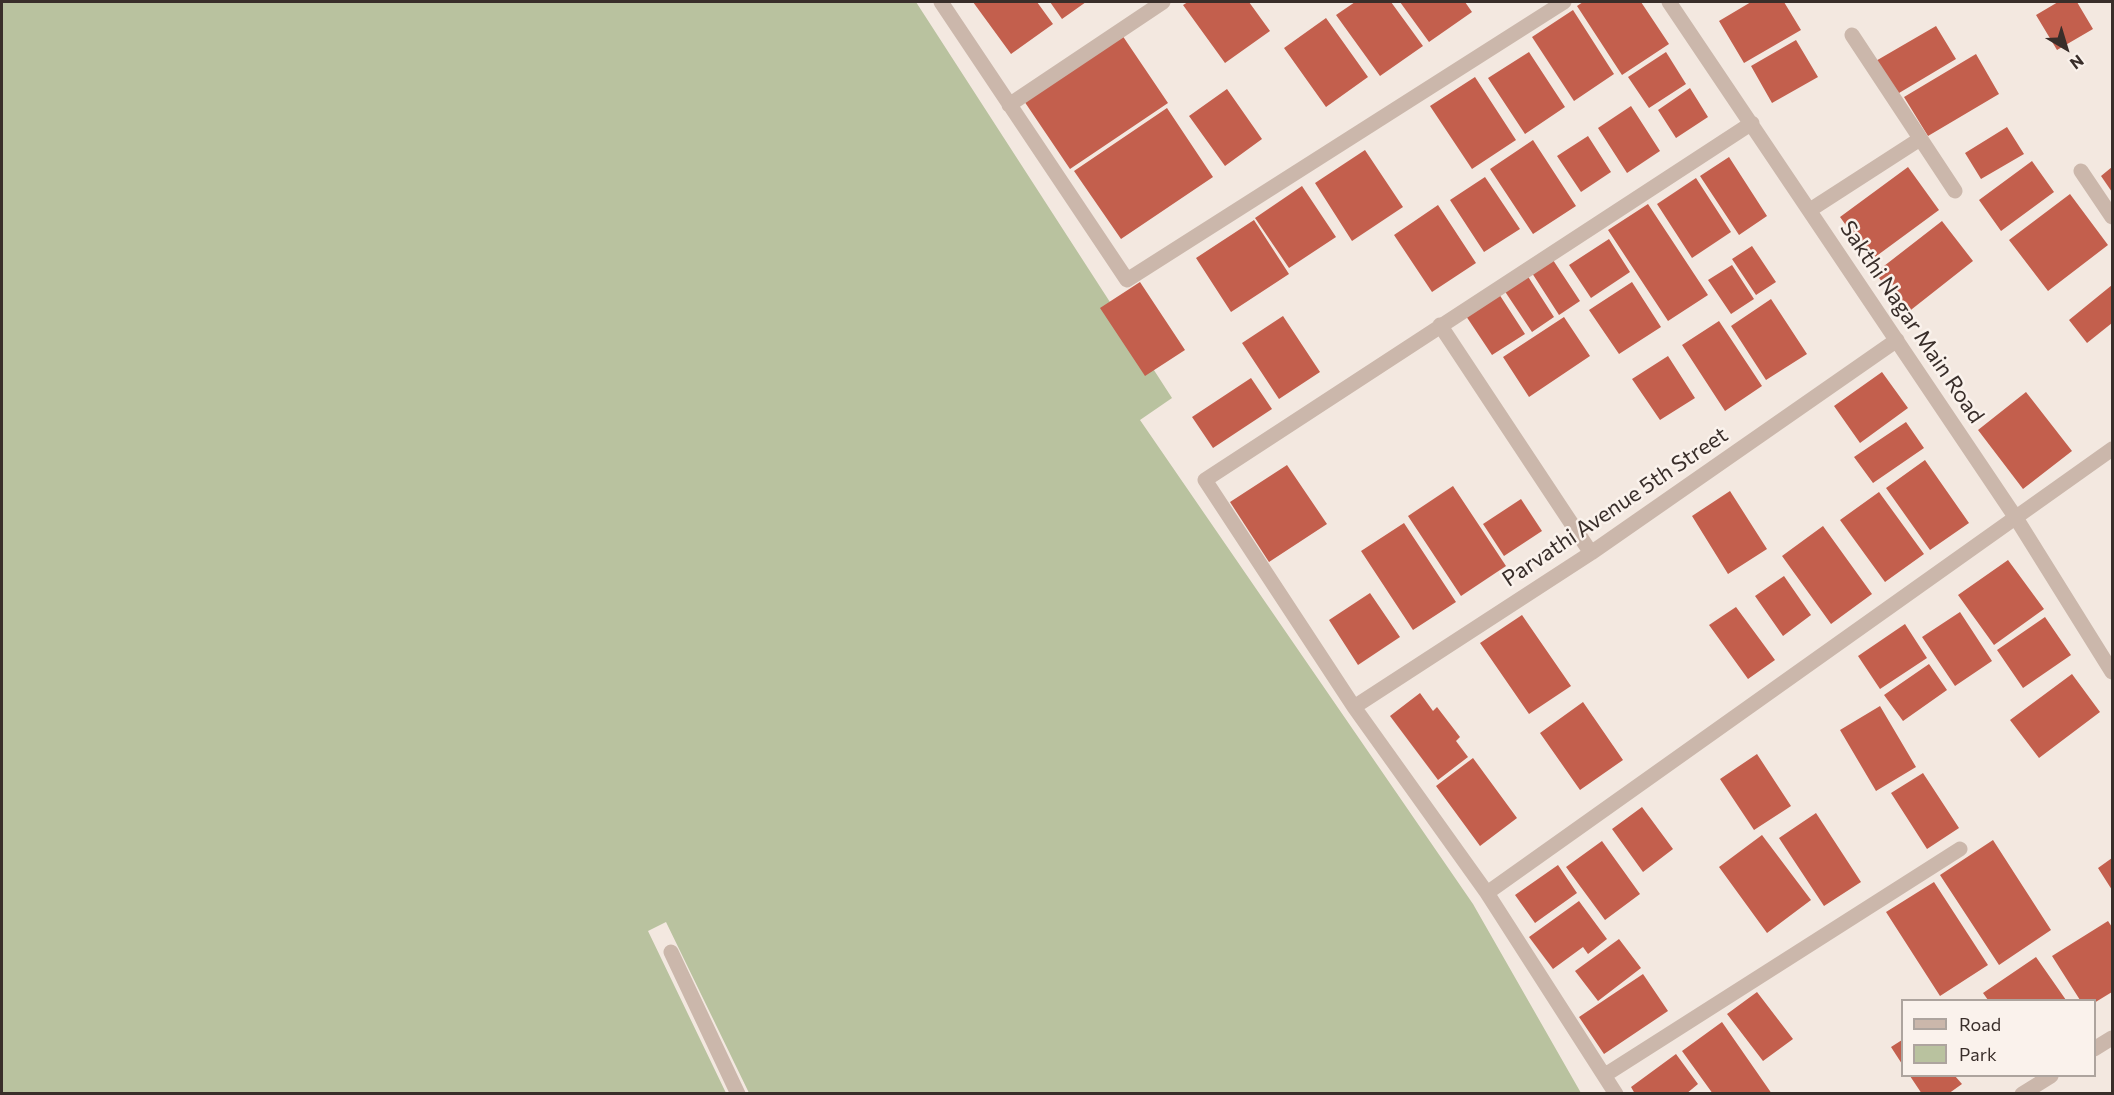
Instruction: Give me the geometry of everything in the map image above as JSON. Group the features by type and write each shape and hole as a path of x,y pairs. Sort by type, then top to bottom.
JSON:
{"street":[{"path":"941,2 1127,280 1564,2"},
{"path":"1009,105 1163,2"},
{"name":"Sakthi Nagar Main Road","path":"1669,2 2016,518 2112,672"},
{"path":"1852,35 1955,191"},
{"path":"1616,1094 1487,893 1354,707 1205,480 1752,123"},
{"path":"1810,210 1920,139"},
{"path":"2081,171 2112,217"},
{"path":"1440,326 1591,554"},
{"name":"Parvathi Avenue 5th Street","path":"1354,707 1591,554 1898,340"},
{"path":"1487,893 2112,449"},
{"path":"1605,1075 1960,849"},
{"path":"671,952 738,1094"},
{"path":"2096,1048 2112,1038"},
{"path":"2022,1094 2049,1077"}],"green space":[{"path":"2,2 916,2 1172,398 1140,420 1473,904 1581,1093 749,1093 666,922 648,931 726,1093 2,1094"}],"building":[{"path":"973,2 1037,2 1053,24 1011,54"},
{"path":"1050,2 1086,2 1062,19"},
{"path":"1188,2 1249,2 1270,31 1225,63 1183,5"},
{"path":"1355,2 1391,2 1423,46 1380,76 1336,15"},
{"path":"1400,2 1465,2 1472,12 1429,42"},
{"path":"1583,2 1641,2 1669,44 1622,75 1577,6"},
{"path":"1751,2 1784,2 1801,30 1744,63 1719,21"},
{"path":"2058,2 2077,2 2093,29 2057,50 2036,15"},
{"path":"1573,10 1614,74 1574,101 1532,37"},
{"path":"1326,18 1368,77 1326,107 1284,48"},
{"path":"1936,26 1956,59 1894,96 1874,62"},
{"path":"1120,32 1168,103 1070,169 1022,98"},
{"path":"1796,40 1818,77 1772,103 1751,66"},
{"path":"1529,52 1565,107 1525,134 1488,78"},
{"path":"1666,52 1686,84 1649,108 1628,77"},
{"path":"1976,54 1999,94 1928,136 1904,97"},
{"path":"1475,77 1516,140 1472,169 1430,106"},
{"path":"1690,88 1708,117 1676,138 1658,110"},
{"path":"1227,89 1262,139 1225,166 1189,116"},
{"path":"1631,106 1660,151 1627,173 1598,128"},
{"path":"1167,108 1213,177 1121,239 1074,171"},
{"path":"2007,127 2024,154 1981,179 1965,153"},
{"path":"1588,136 1611,172 1581,192 1557,156"},
{"path":"1533,140 1576,206 1533,234 1490,169"},
{"path":"1365,150 1403,207 1352,241 1315,183"},
{"path":"1729,157 1767,216 1739,235 1700,176"},
{"path":"2032,161 2054,192 2001,231 1979,200"},
{"path":"1908,167 1939,210 1871,260 1840,217"},
{"path":"2112,167 2112,192 2101,176"},
{"path":"1485,177 1520,229 1484,252 1450,200"},
{"path":"1696,178 1731,232 1692,258 1657,204"},
{"path":"1302,186 1336,237 1289,268 1255,218"},
{"path":"2070,194 2108,245 2048,291 2009,240"},
{"path":"1648,204 1708,295 1668,321 1608,230"},
{"path":"1438,205 1476,263 1432,292 1394,235"},
{"path":"1254,220 1289,274 1231,312 1196,258"},
{"path":"1942,221 1973,261 1907,313 1875,273"},
{"path":"1609,239 1630,272 1591,298 1569,265"},
{"path":"1752,246 1776,282 1756,295 1732,259"},
{"path":"1553,260 1580,301 1559,315 1532,273"},
{"path":"1732,265 1754,299 1731,314 1708,280"},
{"path":"1527,275 1554,317 1532,332 1504,290"},
{"path":"1140,282 1185,350 1145,376 1100,308"},
{"path":"1632,282 1661,327 1619,354 1589,310"},
{"path":"2112,285 2112,323 2087,343 2069,320"},
{"path":"1499,294 1525,334 1492,355 1466,316"},
{"path":"1771,299 1807,354 1766,380 1731,326"},
{"path":"1283,316 1320,372 1279,399 1242,343"},
{"path":"1564,317 1590,356 1529,397 1503,357"},
{"path":"1719,321 1762,386 1725,411 1682,345"},
{"path":"1668,356 1695,398 1660,420 1632,379"},
{"path":"1882,372 1908,408 1860,443 1834,406"},
{"path":"1251,378 1272,409 1213,448 1192,417"},
{"path":"2026,392 2072,451 2023,489 1978,430"},
{"path":"1906,422 1924,448 1873,483 1854,457"},
{"path":"1925,460 1969,523 1930,550 1886,488"},
{"path":"1287,465 1327,524 1269,562 1230,502"},
{"path":"1453,486 1506,566 1461,596 1408,516"},
{"path":"1730,491 1767,549 1728,574 1692,516"},
{"path":"1879,492 1924,554 1885,582 1840,520"},
{"path":"1521,499 1542,531 1504,556 1483,524"},
{"path":"1404,523 1456,602 1413,630 1361,551"},
{"path":"1823,526 1872,594 1831,624 1782,556"},
{"path":"2008,560 2044,609 1994,645 1958,595"},
{"path":"1784,576 1811,615 1783,636 1755,596"},
{"path":"1370,593 1400,637 1358,665 1329,620"},
{"path":"1736,607 1775,660 1748,679 1709,625"},
{"path":"1960,612 1992,661 1955,686 1922,637"},
{"path":"1522,615 1571,686 1529,714 1480,643"},
{"path":"2045,617 2071,655 2023,688 1997,650"},
{"path":"1905,624 1927,658 1880,689 1858,656"},
{"path":"1929,664 1947,690 1903,721 1884,695"},
{"path":"2072,674 2100,712 2039,758 2010,720"},
{"path":"1420,693 1433,711 1437,707 1460,737 1456,741 1468,757 1438,780 1390,716"},
{"path":"1583,702 1623,760 1580,790 1540,733"},
{"path":"1880,706 1916,767 1876,791 1840,730"},
{"path":"1757,754 1791,806 1754,830 1720,779"},
{"path":"1473,758 1517,818 1480,846 1436,786"},
{"path":"1923,773 1959,828 1927,849 1891,793"},
{"path":"1642,807 1673,849 1643,872 1612,829"},
{"path":"1816,813 1861,882 1824,906 1779,838"},
{"path":"1762,835 1811,900 1767,933 1719,867"},
{"path":"1993,840 2051,930 1999,965 1940,875"},
{"path":"1602,841 1640,894 1605,920 1566,867"},
{"path":"2112,858 2112,890 2098,868"},
{"path":"1558,865 1577,893 1535,923 1515,895"},
{"path":"1934,882 1988,965 1940,996 1886,912"},
{"path":"1579,901 1607,939 1588,954 1583,947 1553,969 1529,937"},
{"path":"2108,921 2112,927 2112,992 2096,1002 2096,999 2079,999 2052,956"},
{"path":"1619,939 1641,968 1598,1001 1575,971"},
{"path":"2036,957 2065,999 1987,999 1983,993"},
{"path":"1643,974 1668,1011 1604,1054 1579,1017"},
{"path":"1757,992 1793,1039 1763,1061 1727,1014"},
{"path":"1722,1022 1772,1094 1713,1094 1682,1051"},
{"path":"1901,1041 1901,1062 1891,1047"},
{"path":"1676,1054 1698,1084 1686,1094 1635,1094 1631,1087"},
{"path":"1911,1077 1956,1077 1962,1084 1948,1094 1922,1094"}]}
